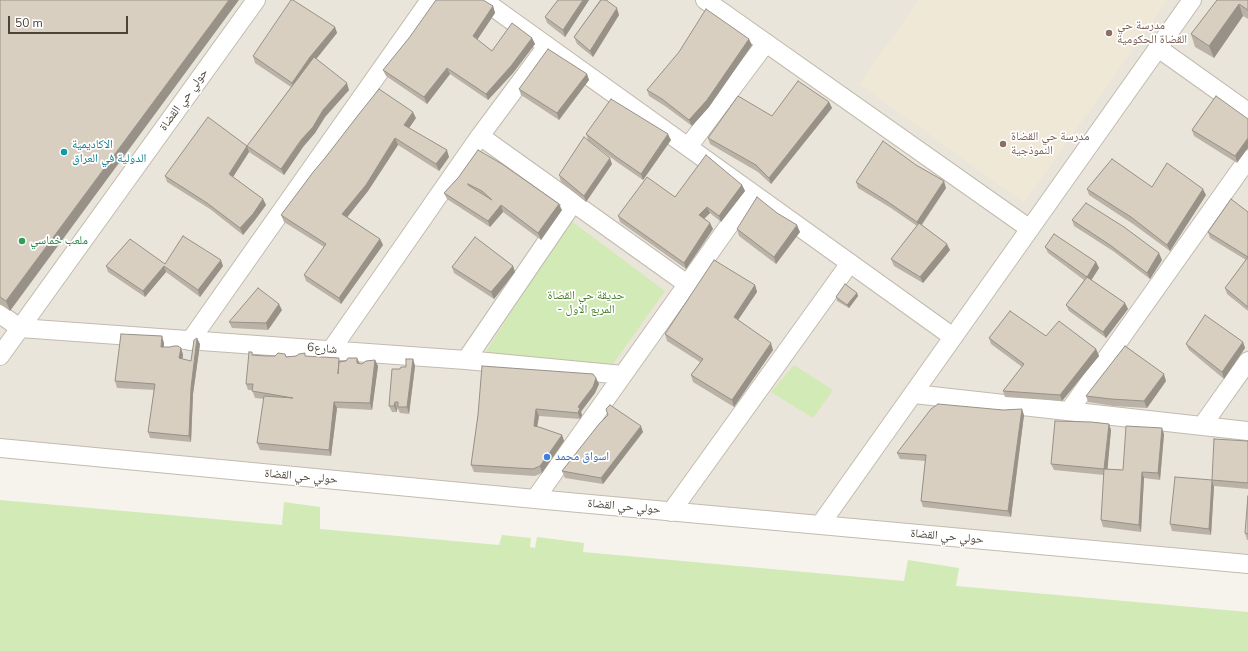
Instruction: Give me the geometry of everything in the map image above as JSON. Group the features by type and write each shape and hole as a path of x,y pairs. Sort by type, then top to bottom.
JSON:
{"street":[{"name":"حولي حي القضاة","path":"0,356 256,0"},
{"path":"190,341 430,0"},
{"path":"483,0 953,337"},
{"path":"705,0 1030,229"},
{"path":"820,525 1192,0"},
{"path":"688,147 766,43"},
{"path":"331,350 480,136 548,46"},
{"path":"1158,48 1248,112"},
{"path":"480,136 687,284"},
{"path":"1069,411 1248,159"},
{"path":"535,499 752,193"},
{"path":"466,360 573,203"},
{"path":"671,512 850,263"},
{"path":"0,314 20,328"},
{"name":"شارع6","path":"20,328 466,360 623,375"},
{"path":"1202,426 1248,361"},
{"path":"914,394 1248,431"},
{"name":"حولي حي القضاة","path":"0,448 671,512 1248,564"}],"shaded area":[{"path":"0,0 1248,0 1248,571 0,452"},
{"name":"مدرسة حي القضاة النموذجية","path":"919,0 1168,0 1024,203 859,84"},
{"path":"164,343 196,344 194,367 182,364"}],"green space":[{"name":"حديقة حي القضاة - المربع الاول","path":"570,220 665,291 613,364 485,353"},
{"path":"794,365 833,390 813,418 771,392"},
{"path":"0,500 282,525 284,502 320,507 320,529 499,545 502,535 531,538 530,547 535,548 537,537 584,543 583,552 904,581 908,560 959,568 956,586 1248,612 1248,651 0,651"}],"building":[{"name":"الاكاديمية الدولية في العراق","path":"0,0 229,0 6,301 0,297"},
{"path":"291,0 335,27 310,57 292,83 253,56"},
{"path":"436,0 483,0 493,6 473,36 492,51 512,23 532,38 511,66 486,94 447,68 424,97 383,70 409,38"},
{"path":"558,0 583,0 563,30 545,17"},
{"path":"601,0 606,0 617,8 590,51 574,37"},
{"path":"1217,0 1248,0 1248,10 1239,4 1209,46 1191,34"},
{"path":"706,9 749,39 707,100 689,120 662,99 647,90 679,52"},
{"path":"548,49 587,74 557,113 519,89"},
{"path":"314,57 347,83 323,110 313,127 301,140 281,169 247,146"},
{"path":"798,81 829,102 769,178 756,165 708,138 738,96 772,116"},
{"path":"379,89 413,112 404,125 447,150 436,164 395,138 366,185 342,214 380,239 339,298 304,275 326,244 281,215"},
{"path":"1216,96 1248,119 1248,138 1235,156 1192,130"},
{"path":"611,99 668,134 641,174 586,134"},
{"path":"208,117 247,146 229,174 263,199 253,214 240,228 207,203 165,176"},
{"path":"584,137 610,158 584,196 559,175"},
{"path":"883,141 916,165 944,181 917,222 856,182"},
{"path":"478,150 502,164 559,204 538,233 501,205 488,221 444,193 458,178","holes":["468,184 482,191 492,200"]},
{"path":"706,155 742,185 719,216 707,207 699,215 710,223 684,263 618,216 647,177 675,197"},
{"path":"1112,159 1152,187 1167,163 1203,189 1167,245 1131,217 1087,189"},
{"path":"757,197 777,213 797,225 774,257 737,229"},
{"path":"1231,199 1248,212 1248,257 1208,232"},
{"path":"1086,203 1124,227 1159,253 1147,273 1110,245 1072,220"},
{"path":"919,223 947,244 920,277 891,259"},
{"path":"1054,234 1096,262 1087,277 1045,247"},
{"path":"183,236 221,260 198,290 164,266 143,291 106,266 130,239 165,264"},
{"path":"475,237 513,266 491,292 452,267"},
{"path":"1248,257 1248,307 1225,288"},
{"path":"714,260 755,285 734,317 771,343 732,400 691,375 703,359 665,334"},
{"path":"1087,277 1125,303 1103,332 1066,305"},
{"path":"845,284 857,293 847,305 836,297"},
{"path":"258,288 279,304 266,323 229,322"},
{"path":"1010,311 1046,336 1059,321 1096,349 1060,395 1003,391 1024,364 989,338"},
{"path":"1205,315 1243,342 1222,372 1186,344"},
{"path":"121,334 162,336 161,347 178,346 181,348 179,358 191,361 194,340 197,338 191,388 189,436 148,432 155,384 115,381"},
{"path":"1125,346 1164,374 1144,401 1086,396"},
{"path":"249,352 252,352 252,355 265,356 275,356 278,353 285,354 286,357 305,353 305,356 339,358 338,374 339,362 346,361 348,358 357,358 357,363 362,364 366,361 375,360 370,403 334,402 329,450 257,443 264,396 293,398 252,391 253,384 246,384"},
{"path":"406,359 413,359 407,407 398,407 398,402 395,402 394,406 389,406 392,369 406,367"},
{"path":"482,366 593,374 596,378 593,387 578,407 580,408 578,413 536,409 534,426 562,435 540,466 533,469 471,465 478,415"},
{"path":"938,404 1003,410 1022,409 1008,511 921,501 926,455 897,453 931,409"},
{"path":"610,405 641,426 601,478 562,471 599,424 608,415 606,409"},
{"path":"1055,421 1109,424 1104,469 1051,464"},
{"path":"1126,426 1162,428 1158,473 1142,472 1139,525 1101,520 1104,469 1123,470"},
{"path":"1214,439 1248,441 1248,483 1212,480"},
{"path":"1175,477 1212,480 1209,529 1170,524"},
{"path":"1248,496 1248,534 1245,533"}],"place":[{"name":"مدرسة حي القضاة الحكومية","path":"1109,33"},
{"name":"مدرسة حي القضاة النموذجية","path":"1003,144"},
{"name":"الاكاديمية الدولية في العراق","path":"64,152"},
{"name":"ملعب خماسي","path":"22,241"},
{"name":"اسواق محمد","path":"547,457"}]}
